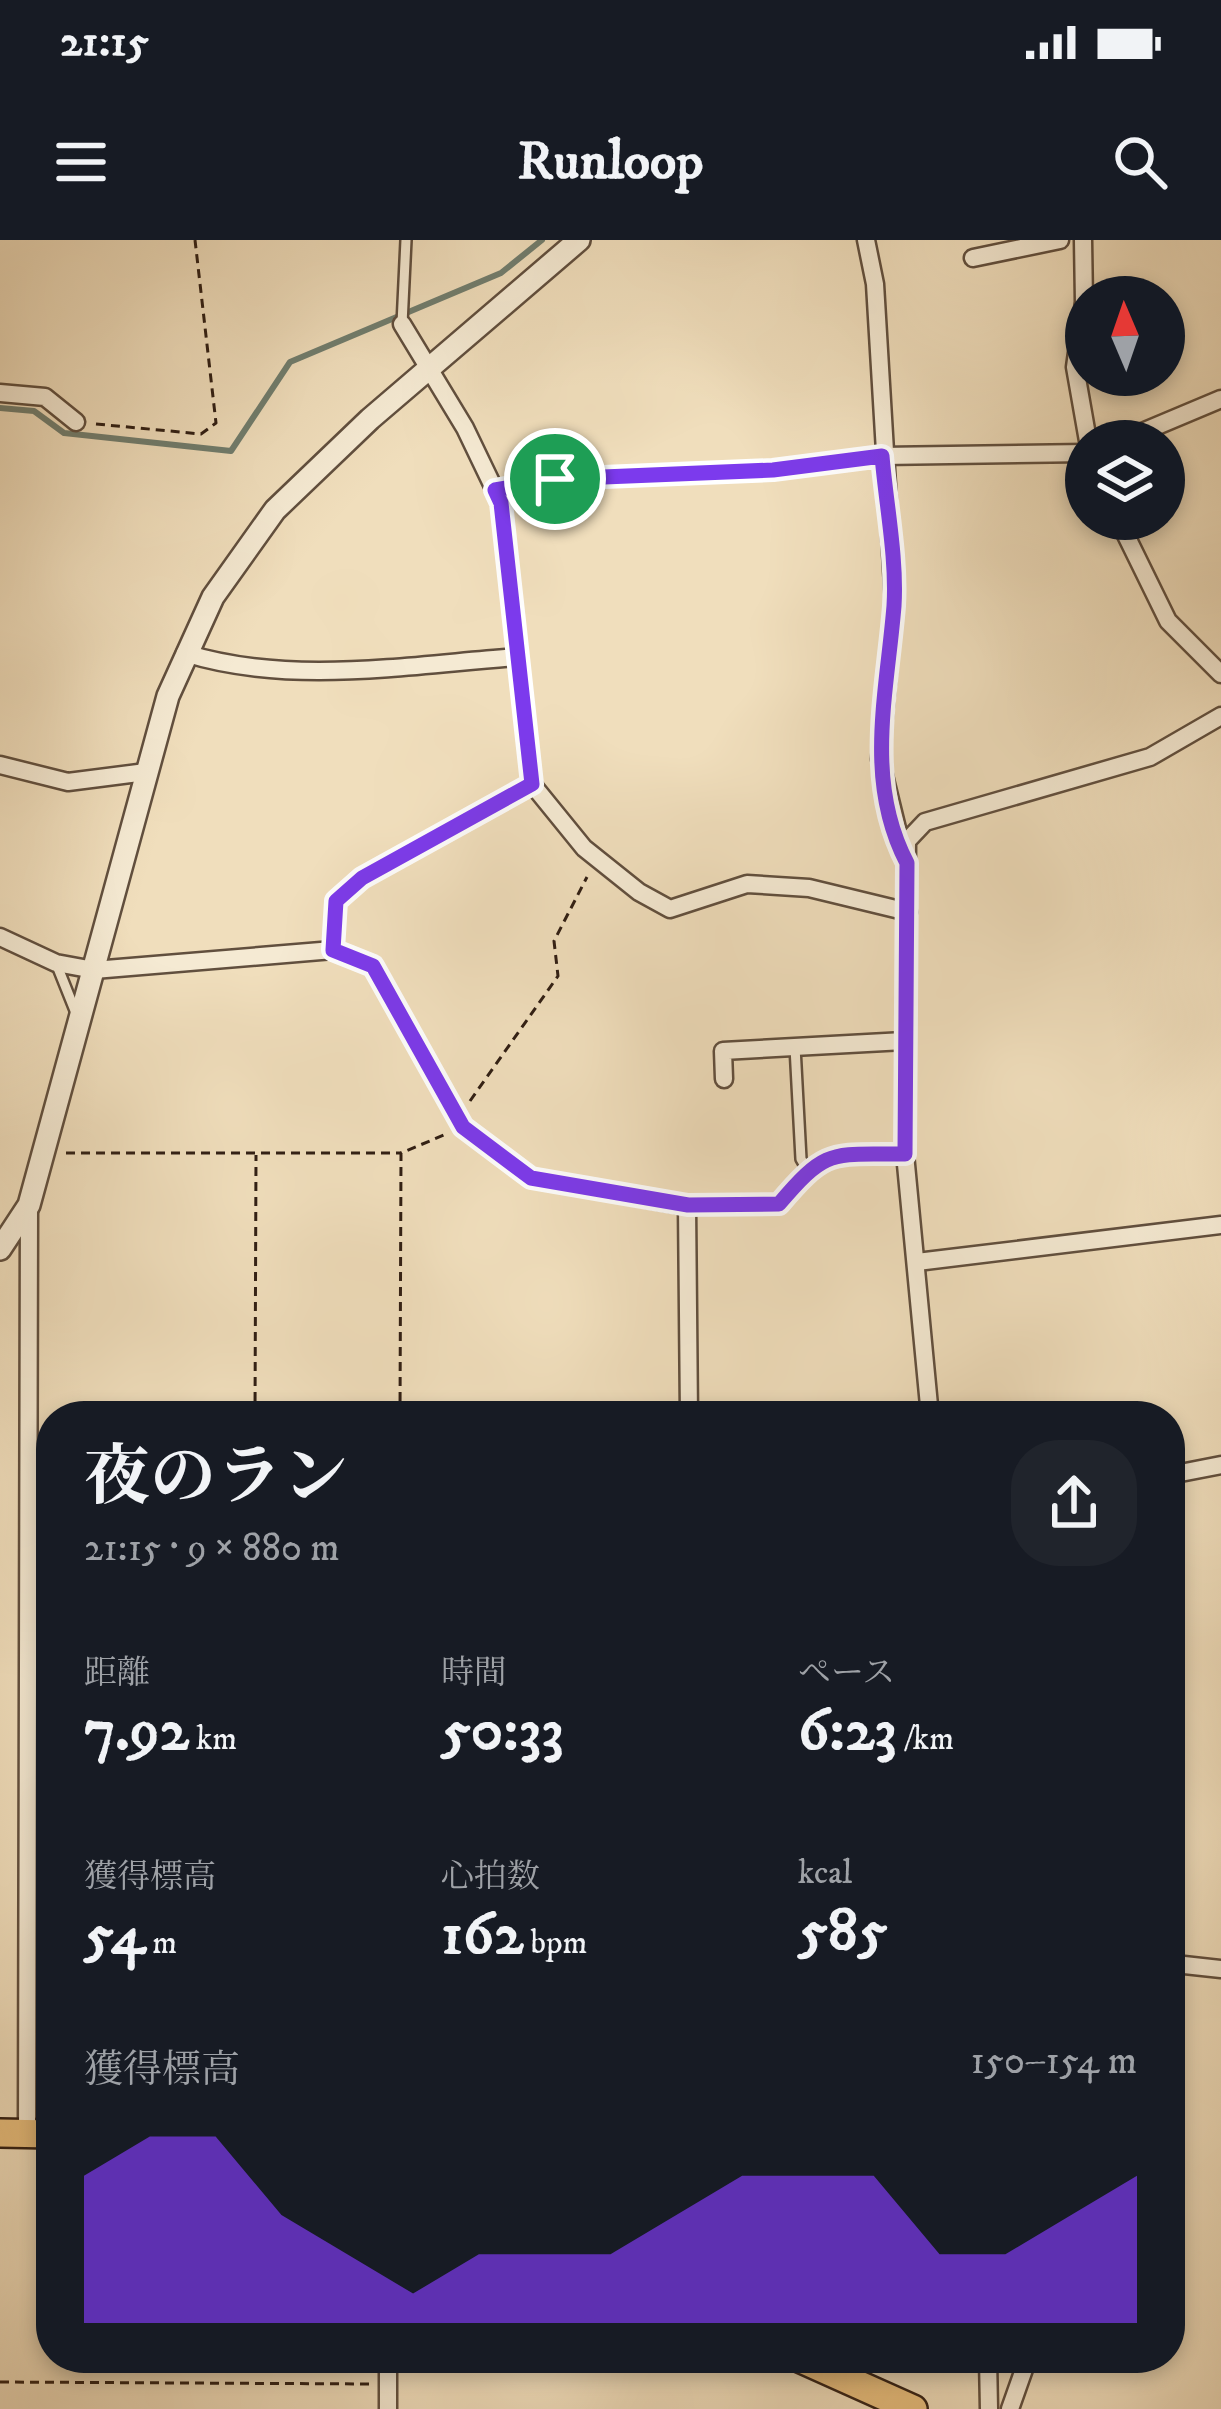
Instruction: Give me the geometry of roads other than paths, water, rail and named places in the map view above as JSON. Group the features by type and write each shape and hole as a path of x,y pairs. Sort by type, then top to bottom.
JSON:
{"main road":[{"path":"833,2373 913,2409"}],"street":[{"path":"26,2134 29,1204 146,772 185,653 213,597 275,510 579,240"},
{"path":"866,240 875,284 894,602 880,759 896,842 907,863"},
{"path":"973,258 1060,240"},
{"path":"1083,240 1084,302 1075,367 1084,420"},
{"path":"402,324 465,428 501,503 532,784 597,858 639,892 670,909 747,884 809,888 908,912"},
{"path":"0,393 45,397 76,422"},
{"path":"1172,420 1221,400"},
{"path":"495,490 555,479 773,470 882,456 1065,453"},
{"path":"1128,540 1168,621 1221,674"},
{"path":"185,653 246,666 309,671 517,657"},
{"path":"929,1401 905,1154 907,841 926,822 1150,757 1221,716"},
{"path":"0,765 68,782 146,772"},
{"path":"333,950 336,901 362,878 532,784"},
{"path":"0,937 56,963 94,970 333,950 373,966 460,1122 531,1178 688,1205 779,1204 829,1155 905,1154"},
{"path":"724,1079 723,1051 904,1042"},
{"path":"1,1244 29,1204"},
{"path":"688,1205 689,1401"},
{"path":"917,1262 1221,1225"},
{"path":"1185,1472 1221,1465"},
{"path":"1185,1964 1221,1969"},
{"path":"388,2373 388,2409"},
{"path":"988,2373 989,2409"},
{"path":"1010,2409 1023,2373"}],"lane":[{"path":"402,324 406,240"},
{"path":"56,963 72,992 77,1033"},
{"path":"795,1047 800,1159 808,1171"}],"waterway":[{"path":"0,408 34,411 64,433 231,451 290,362 501,273 542,240"}]}
